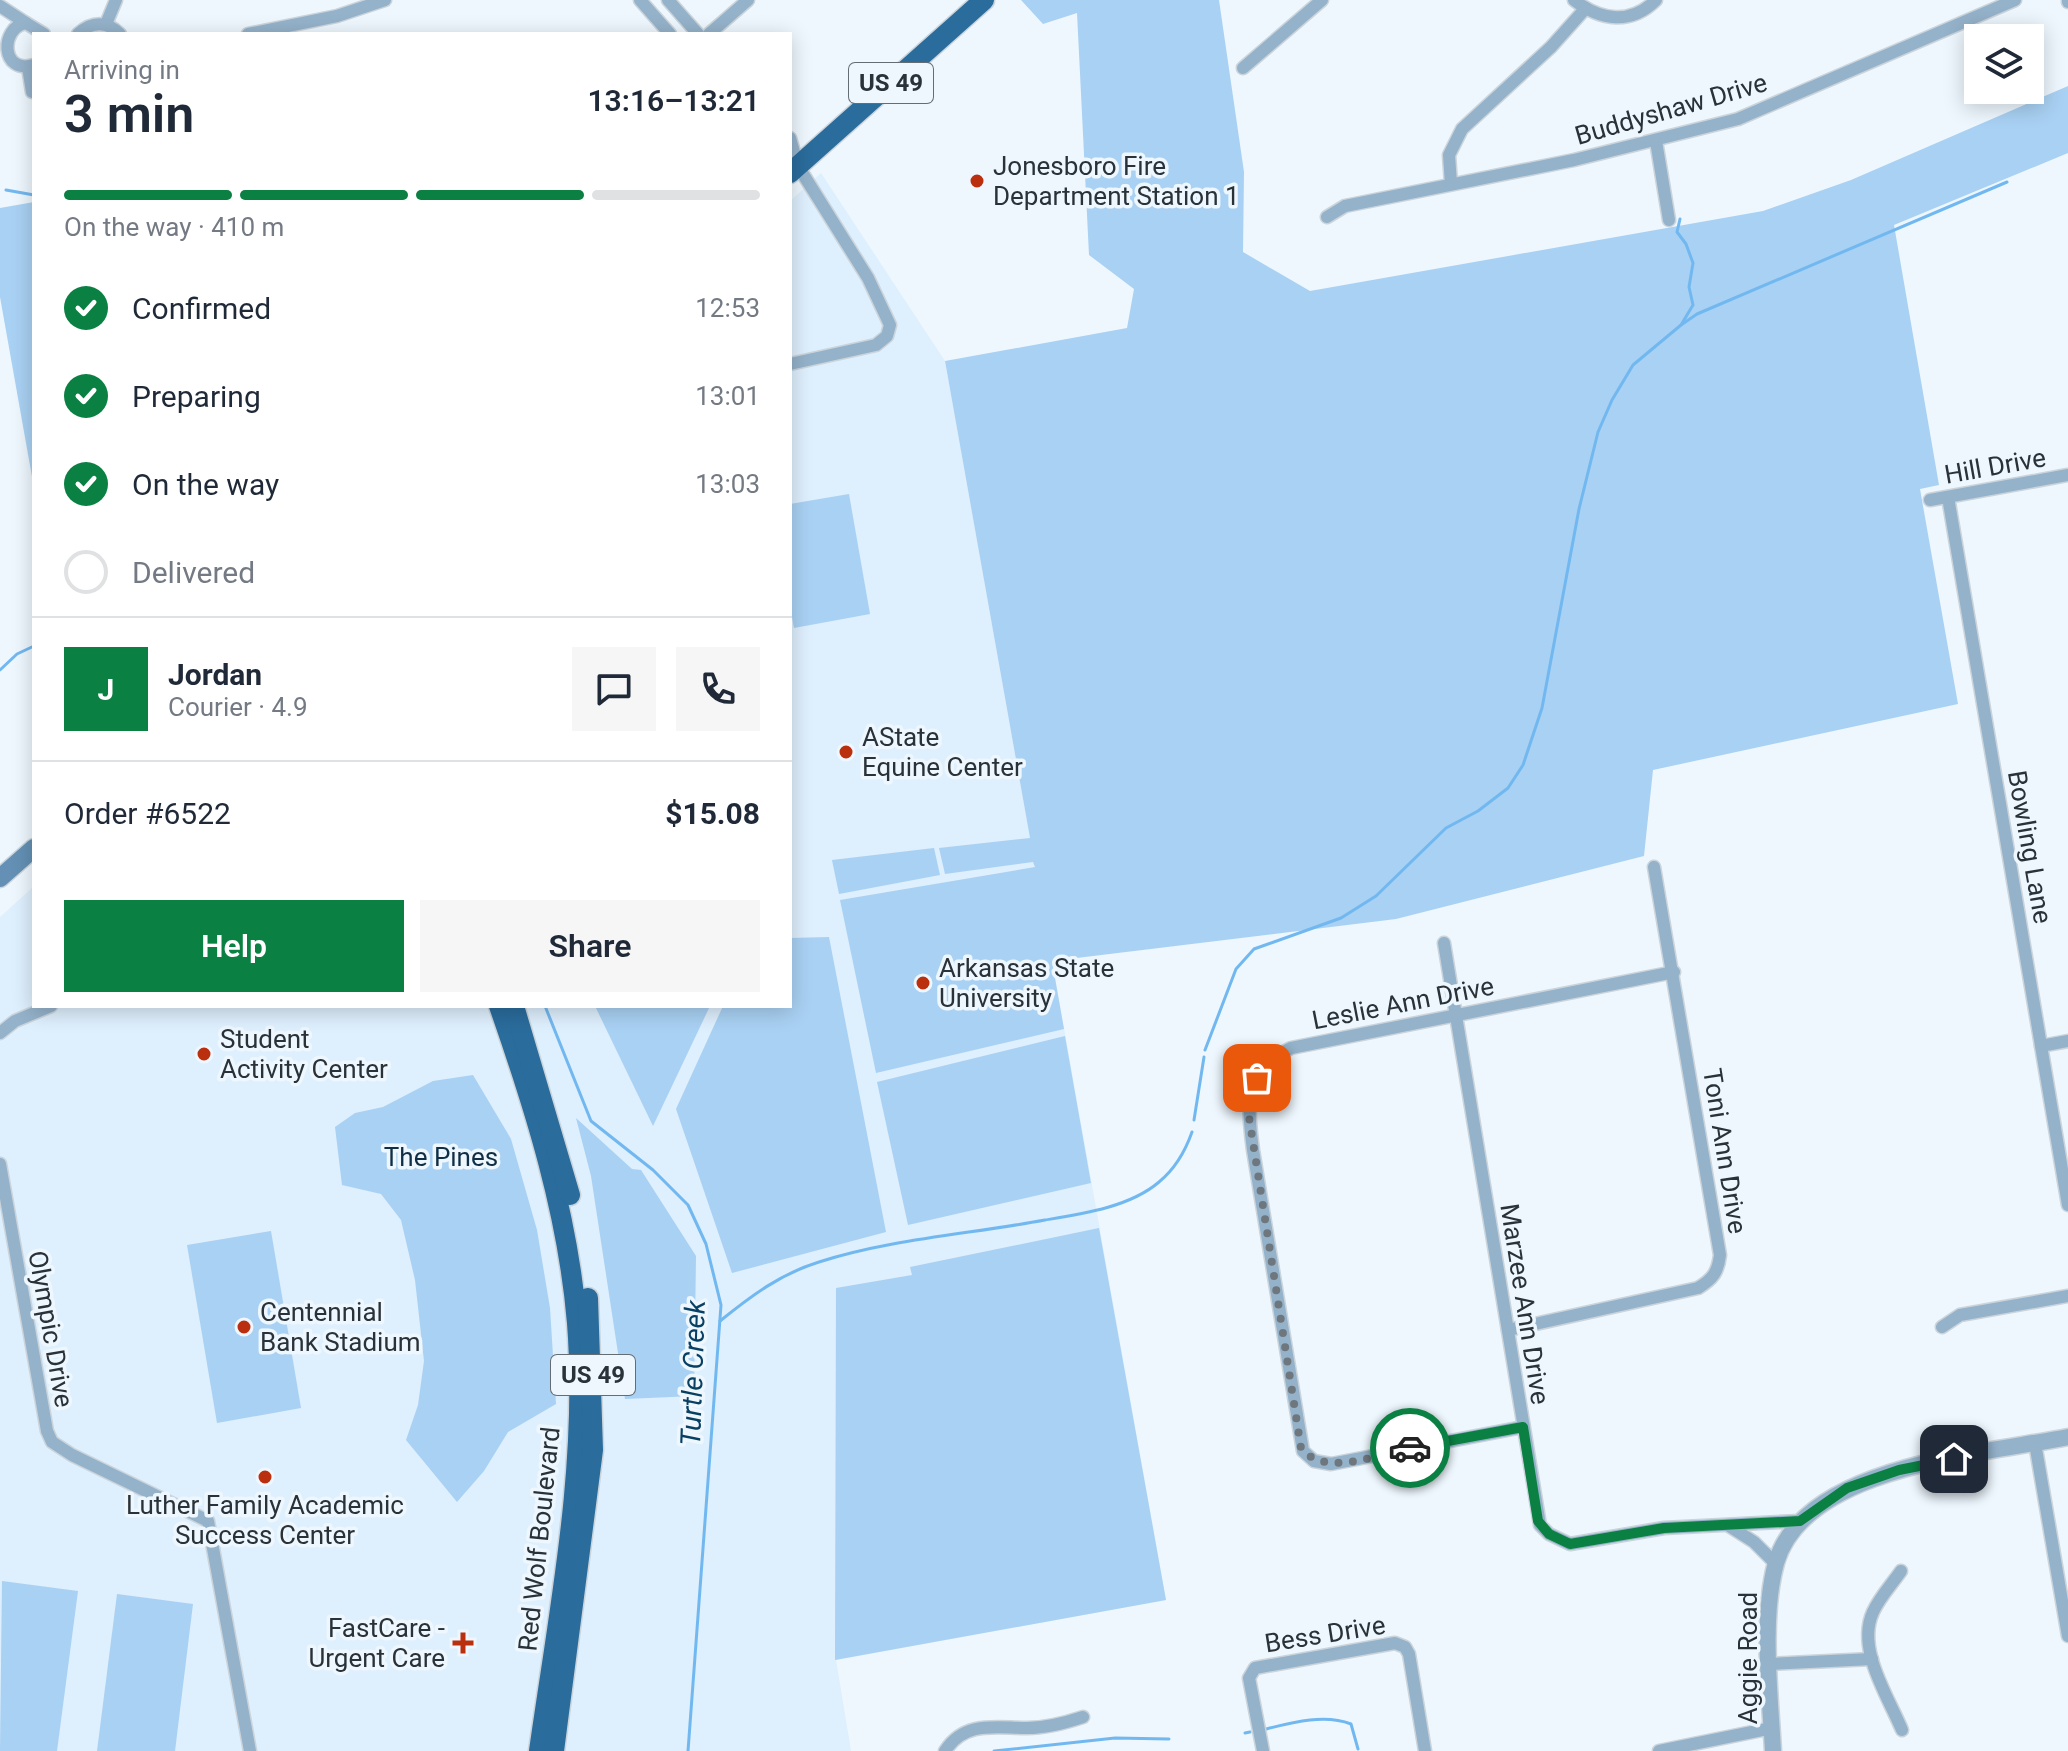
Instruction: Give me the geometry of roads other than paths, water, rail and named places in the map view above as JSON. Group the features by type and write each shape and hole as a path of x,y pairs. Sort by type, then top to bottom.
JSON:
{"highway":[{"name":"US 49","path":"793,167 984,0"},
{"name":"Red Wolf Boulevard","path":"500,1008 556,1189 572,1279 578,1349 576,1474 539,1751"},
{"name":"Red Wolf Boulevard","path":"515,1008 562,1160 576,1222 591,1329 593,1450 554,1751"}],"main road":[{"path":"0,878 32,850"}],"street":[{"path":"106,24 116,0"},
{"path":"258,32 337,16 385,0"},
{"path":"640,0 668,32"},
{"path":"668,0 696,32"},
{"path":"711,32 748,0"},
{"path":"1243,68 1322,0"},
{"path":"1574,0 1585,9 1617,18 1643,13 1656,0"},
{"name":"Buddyshaw Drive","path":"1327,217 1345,206 1656,141 1755,113 2015,0"},
{"path":"2,7 41,32"},
{"path":"2,7 8,30 2,43 5,56 15,65 31,66 32,92"},
{"path":"1451,184 1449,155 1462,129 1551,47 1585,9"},
{"path":"8,30 26,23"},
{"path":"81,32 89,26 106,24 117,32"},
{"path":"1656,141 1669,220"},
{"path":"792,364 876,345 887,336 890,325 868,278 793,167"},
{"name":"Hill Drive","path":"1930,500 2068,475"},
{"name":"Bowling Lane","path":"1948,497 2068,1205"},
{"name":"Toni Ann Drive","path":"1508,1330 1698,1288 1716,1274 1720,1255 1654,867"},
{"name":"Marzee Ann Drive","path":"1444,943 1538,1521 1560,1541 1587,1543 1664,1528 1800,1521"},
{"name":"Leslie Ann Drive","path":"1523,1427 1331,1464 1314,1461 1301,1448 1251,1133 1249,1097 1253,1084 1272,1058 1291,1048 1674,972"},
{"path":"0,1033 15,1021 46,1008"},
{"path":"2041,1046 2068,1041"},
{"path":"0,1164 3,1199"},
{"name":"Olympic Drive","path":"3,1199 47,1431 52,1442 72,1455 208,1521 250,1751"},
{"path":"1942,1327 1960,1315 2068,1296"},
{"name":"Aggie Road","path":"1773,1751 1770,1592 1776,1564 1787,1538 1800,1521 1835,1494 1873,1478 2068,1437"},
{"path":"2035,1443 2068,1636"},
{"path":"1729,1526 1754,1542 1776,1564"},
{"path":"1901,1571 1873,1611 1868,1636 1872,1659 1902,1730"},
{"name":"Bess Drive","path":"1263,1751 1249,1678 1252,1670 1261,1665 1395,1643 1405,1647 1425,1751"},
{"path":"1770,1664 1872,1659"},
{"path":"945,1751 963,1734 981,1727 1045,1727 1083,1717"},
{"path":"1659,1751 1772,1728"}],"waterway":[{"path":"1681,325 1697,314 2007,182"},
{"path":"6,190 32,195"},
{"path":"1205,1050 1236,969 1254,949 1341,918 1376,896 1446,828 1478,811 1508,788 1523,765 1542,708 1579,509 1598,432 1612,400 1633,365 1681,325 1693,305 1689,287 1693,263 1686,244 1677,232 1680,219"},
{"path":"0,670 17,654 32,647"},
{"name":"Turtle Creek","path":"546,1008 591,1121 653,1170 688,1205 706,1244 721,1305 688,1751"},
{"path":"1194,1120 1204,1057"},
{"path":"720,1321 766,1287 819,1262 874,1248 1074,1215 1134,1198 1165,1177 1179,1159 1192,1132"},
{"path":"1266,1729 1309,1720 1341,1721 1351,1724 1358,1749"},
{"path":"1245,1733 1250,1732"},
{"path":"994,1751 1115,1738 1169,1739"}],"place":[{"name":"Jonesboro Fire Department Station 1","path":"977,181"},
{"name":"AState Equine Center","path":"846,752"},
{"name":"Arkansas State University","path":"923,983"},
{"name":"Student Activity Center","path":"204,1054"},
{"name":"Centennial Bank Stadium","path":"244,1327"},
{"name":"Luther Family Academic Success Center","path":"265,1477"},
{"name":"FastCare - Urgent Care","path":"463,1643"}],"park label":[{"name":"The Pines","path":"441,1157"}]}
